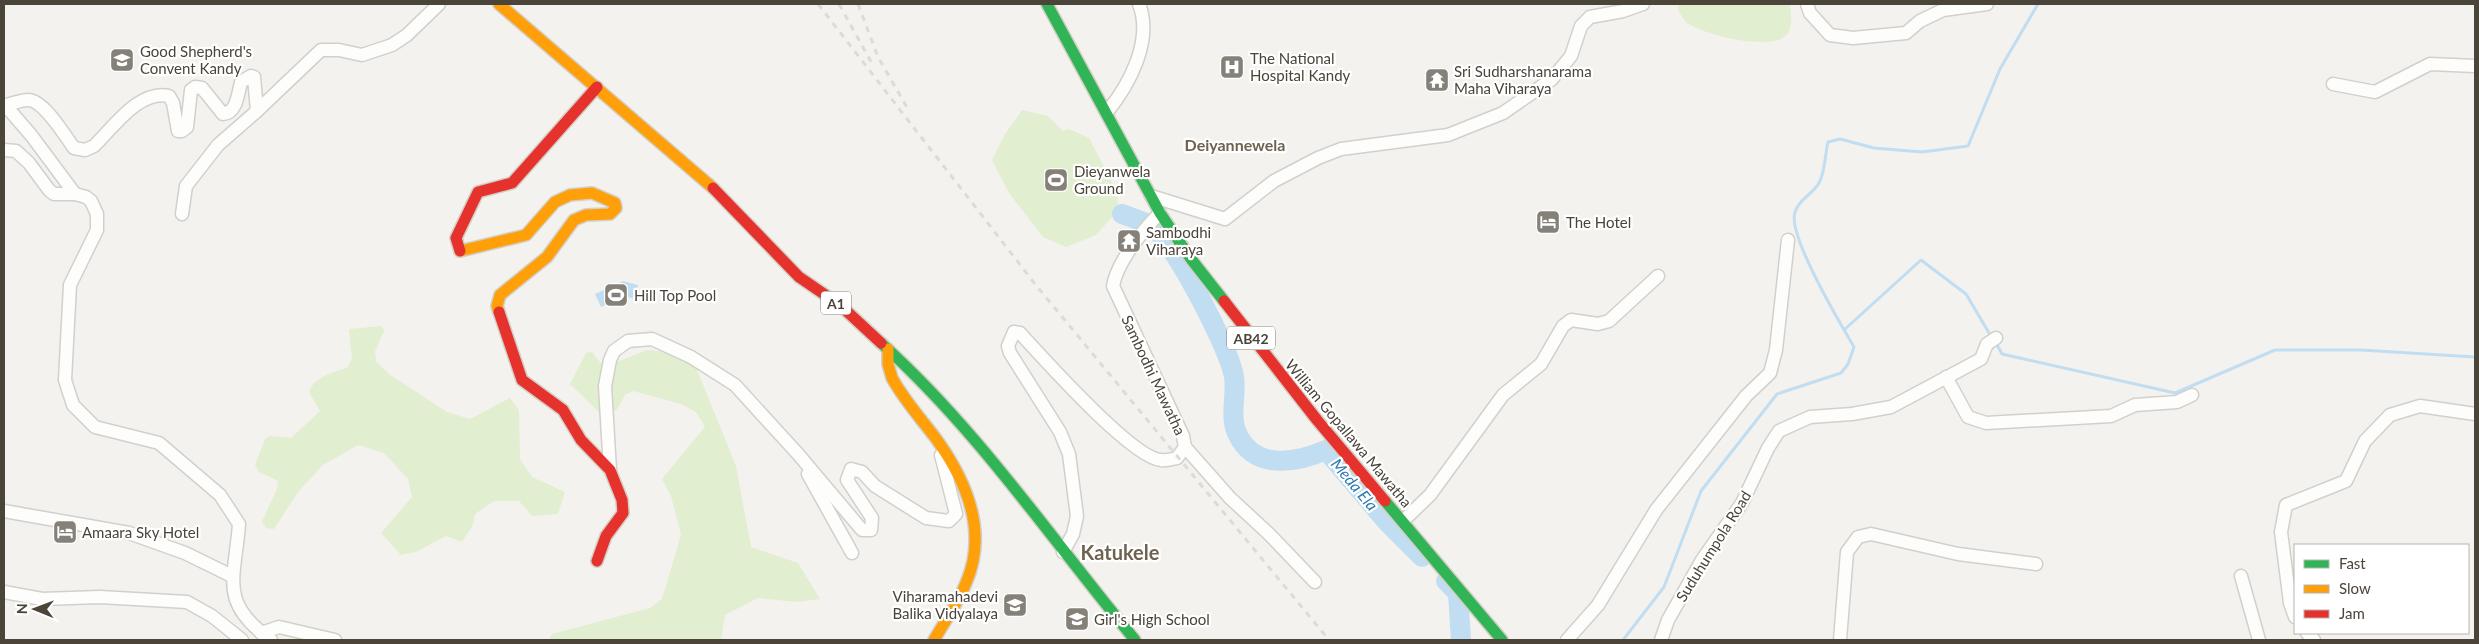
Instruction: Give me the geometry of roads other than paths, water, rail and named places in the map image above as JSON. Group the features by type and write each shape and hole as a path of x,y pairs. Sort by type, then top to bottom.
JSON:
{"main road":[{"name":"A1","path":"499,4 680,158 718,193 799,277 840,306 919,377 959,422 1135,640"},
{"name":"William Gopallawa Mawatha","path":"1046,4 1107,112 1151,196 1153,221 1219,297 1254,342 1502,640"},
{"path":"597,87 512,183 478,192 456,238 458,249 462,252 526,235 555,202 570,195 592,193 615,203 616,208 610,214 586,215 574,220 547,257 500,295 497,306 522,380 563,410 581,440 610,470 622,500 623,513 606,536 597,561"},
{"path":"888,349 888,369 895,385 941,445 970,495 977,523 970,574 934,640"}],"street":[{"path":"182,214 186,186 218,145 258,112 321,50 339,50 362,56 392,45 406,35 439,4"},
{"path":"1107,112 1128,84 1143,37 1143,24 1139,4"},
{"path":"1151,196 1225,219 1274,181 1318,158 1342,149 1448,135 1503,113 1552,79 1571,56 1581,26 1590,17 1623,11 1643,4"},
{"path":"1807,4 1810,13 1830,35 1853,38 1906,33 1920,22 1943,10 1987,4"},
{"path":"2333,84 2375,92 2430,64 2475,66"},
{"path":"4,105 29,100 36,102 44,107 74,148 85,150 94,146 141,100 161,94 169,96 173,103 178,130 182,131 186,127 192,90 195,87 202,88 224,114 229,114 233,110 242,82 251,76 254,77 256,84 258,112"},
{"path":"4,105 31,135 74,194"},
{"path":"4,150 16,151 48,190 54,194 74,194 86,197 91,201 97,214 97,230 70,286 65,380 74,405 95,427 159,443 220,495 239,524 232,576 232,591 241,613 266,637 279,627 335,640"},
{"name":"Sambodhi Mawatha","path":"1063,552 1073,534 1076,516 1069,454 1060,432 1010,353 1008,346 1014,332 1020,333 1070,389 1138,450 1160,461 1177,458 1185,447 1183,436 1113,286 1115,275 1153,221"},
{"path":"1567,640 1598,605 1656,510 1735,409 1770,373 1776,350 1788,240"},
{"path":"1403,521 1430,495 1503,395 1541,364 1563,326 1571,320 1598,324 1609,321 1658,276"},
{"path":"610,470 604,386 614,351 628,340 652,339 691,357 735,385 798,454 862,530 871,530 872,518 847,480 851,469 862,472 875,486 926,518 949,521 956,514 941,454 941,445"},
{"name":"Suduhumpola Road","path":"1661,640 1668,620 1702,560 1742,503 1768,448 1779,431 1810,417 1852,414 1892,406 1981,359 1993,340"},
{"path":"1946,377 1968,418 1986,423 2111,416 2135,405 2177,402 2192,395"},
{"path":"2294,614 2290,603 2281,532 2286,505 2346,481 2365,441 2390,416 2420,406 2475,414"},
{"path":"1185,447 1230,498 1268,533 1315,582"},
{"path":"798,454 852,553"},
{"path":"4,511 129,533 185,552 232,576"},
{"path":"1840,640 1848,552 1858,537 1871,534 1958,554 2036,564"},
{"path":"2242,576 2259,640"},
{"path":"4,592 42,599 100,597 187,602 212,616 242,640"}],"water":[{"name":"Hill Top Pool","path":"623,281 638,285 635,299 624,296 601,307 595,294"}],"waterway":[{"path":"1623,640 1664,587 1701,491 1777,394 1841,373 1848,364 1854,347 1806,258 1795,223 1797,207 1821,179 1828,142 1840,139 1874,148 1922,152 1968,146 2000,69 2038,4"},
{"name":"Meda Ela","path":"1122,214 1144,222 1156,230 1176,256 1201,300 1223,345 1234,377 1234,420 1237,433 1244,445 1254,454 1265,459 1277,461 1302,458 1326,450 1388,523 1422,557"},
{"path":"1844,330 1921,260 1966,294 1992,338"},
{"path":"1996,343 2002,354 2175,393 2275,350 2361,350 2475,357"},
{"name":"Meda Ela","path":"1446,581 1458,593 1461,640"}],"railway":[{"path":"818,4 1035,284 1329,640"},
{"path":"839,4 874,67"},
{"path":"858,4 878,57 908,109"}],"place":[{"name":"Good Shepherd's Convent Kandy","path":"122,60"},
{"name":"The National Hospital Kandy","path":"1232,67"},
{"name":"Sri Sudharshanarama Maha Viharaya","path":"1437,80"},
{"name":"Dieyanwela Ground","path":"1056,180"},
{"name":"The Hotel","path":"1548,222"},
{"name":"Sambodhi Viharaya","path":"1129,241"},
{"name":"Hill Top Pool","path":"616,295"},
{"name":"Amaara Sky Hotel","path":"65,532"},
{"name":"Viharamahadevi Balika Vidyalaya","path":"1015,605"},
{"name":"Girl's High School","path":"1077,619"}],"district":[{"name":"Deiyannewela","path":"1235,144"},
{"name":"Katukele","path":"1120,552"}]}
